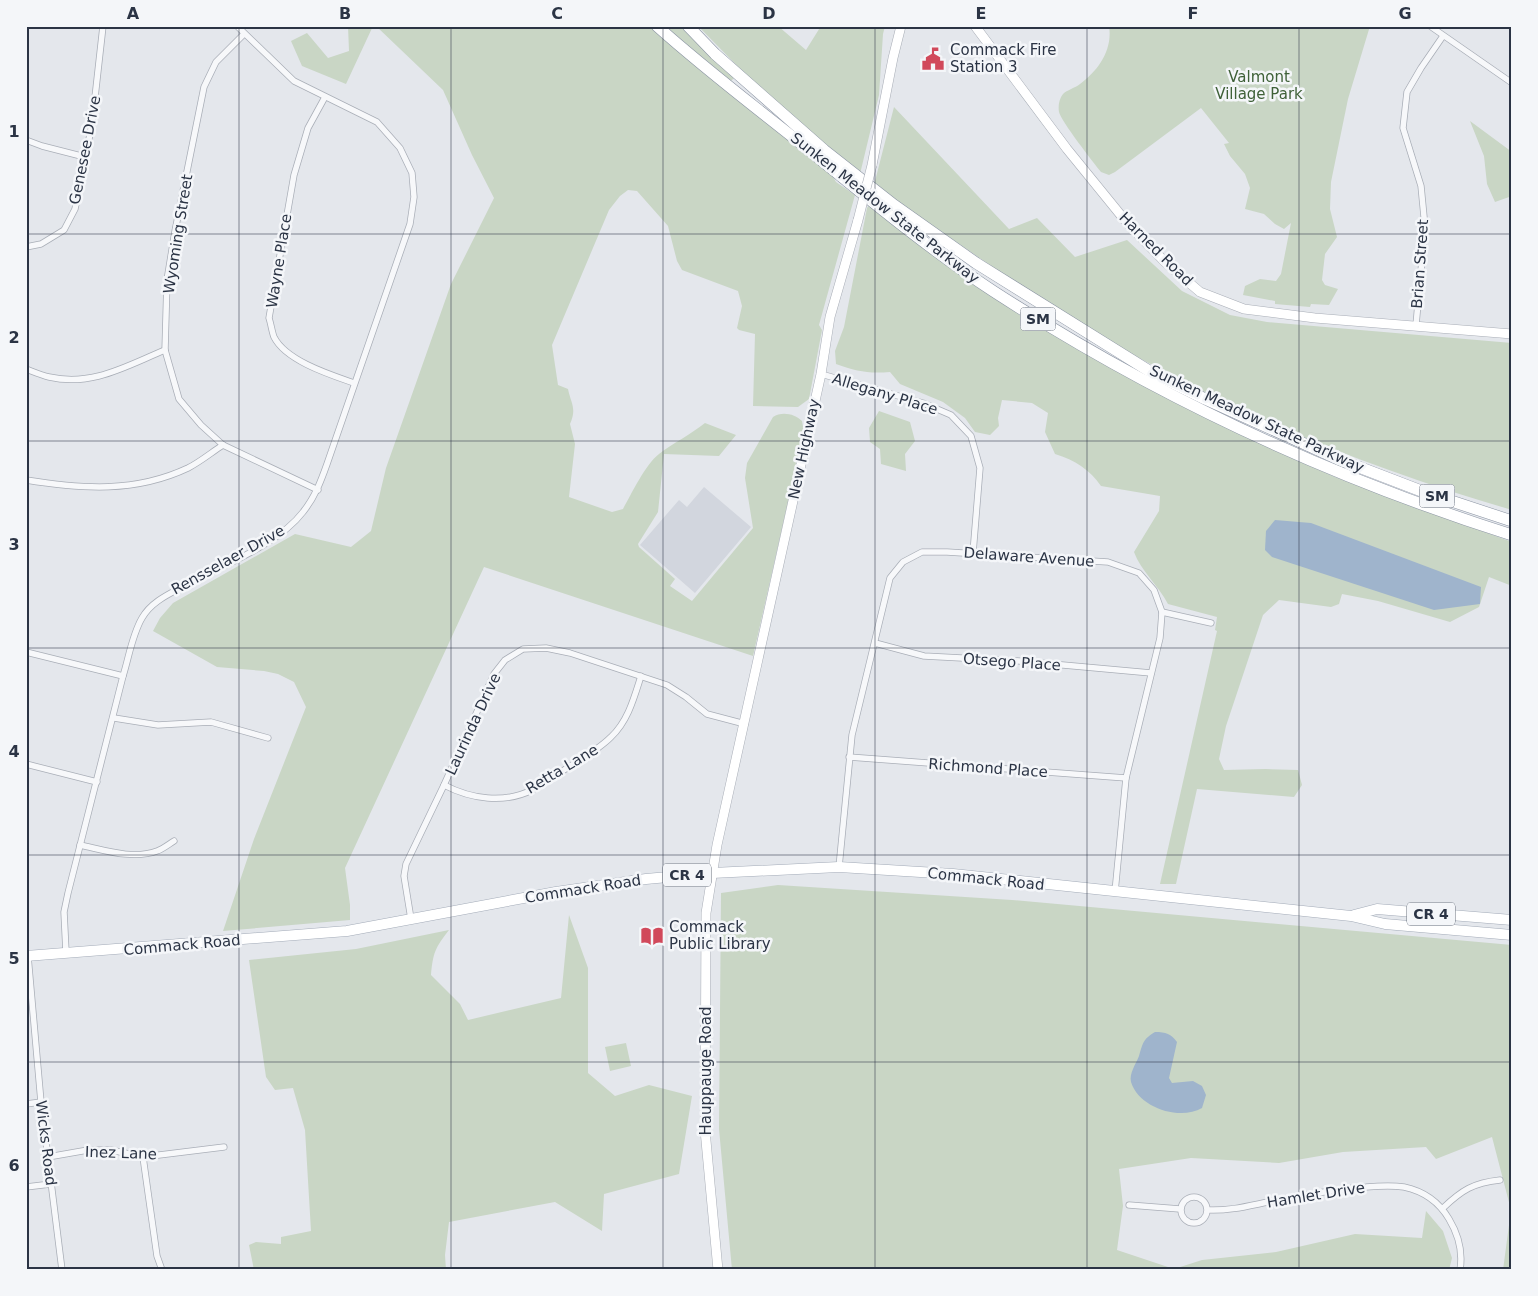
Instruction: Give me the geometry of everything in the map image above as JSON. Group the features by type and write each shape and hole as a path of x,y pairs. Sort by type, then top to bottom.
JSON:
{"highway":[{"name":"Sunken Meadow State Parkway","path":"657,26 703,67 941,254 992,290 1115,365 1182,401 1291,452 1368,484 1512,535"},
{"name":"Sunken Meadow State Parkway","path":"688,26 715,54 824,150 894,204 976,263 1154,374 1338,459 1424,492 1512,521"}],"main road":[{"name":"Commack Road","path":"27,956 347,931 556,892 646,879 712,873 839,867 954,874 1351,916 1384,924 1512,935"},
{"name":"Commack Road","path":"1351,916 1377,909 1512,920"}],"street":[{"name":"Genesee Drive","path":"26,247 41,244 64,230 75,209 92,124 103,26"},
{"name":"Rensselaer Drive","path":"66,952 64,912 133,640 142,617 160,599 284,531 303,512 318,490 410,224 414,197 412,173 400,148 377,122 294,81 237,26"},
{"name":"New Highway","path":"712,873 820,374 830,317 872,165 901,26"},
{"name":"Harned Road","path":"975,26 1067,149 1128,224 1165,262 1200,292 1244,309 1315,318 1512,334"},
{"path":"1430,26 1512,83"},
{"name":"Wyoming Street","path":"244,34 216,62 204,86 167,280 165,350 179,399 201,425 223,445 318,490"},
{"name":"Brian Street","path":"1416,325 1424,227 1421,186 1403,128 1407,92 1443,36"},
{"name":"Wayne Place","path":"325,97 308,128 294,175 270,318 275,338 291,356 317,370 354,383"},
{"path":"26,140 85,157"},
{"path":"26,369 48,377 70,380 92,378 116,371 165,350"},
{"name":"Allegany Place","path":"820,374 923,403 951,415 971,436 980,468 973,553"},
{"path":"26,480 96,488 137,485 189,468 223,445"},
{"name":"Delaware Avenue","path":"839,867 852,735 890,578 903,562 922,552 973,553 1108,562 1138,573 1154,590 1162,612 1160,638 1126,778 1114,892"},
{"path":"1162,612 1211,623"},
{"name":"Otsego Place","path":"875,643 924,656 1019,661 1151,673"},
{"name":"Laurinda Drive","path":"411,920 404,876 406,864 494,674 505,660 523,649 546,648 570,653 641,676 667,685 686,697 706,714 745,724"},
{"path":"26,652 124,676"},
{"name":"Retta Lane","path":"444,785 457,792 489,799 507,798 530,791 582,760 612,737 629,713 641,676"},
{"path":"114,718 158,725 211,722 268,738"},
{"name":"Richmond Place","path":"849,757 1126,778"},
{"path":"26,764 97,782"},
{"path":"80,845 124,854 142,854 158,851 174,841"},
{"name":"Hauppauge Road","path":"712,873 706,913 705,1130 718,1270"},
{"name":"Wicks Road","path":"27,956 41,1102 62,1270"},
{"path":"26,1104 41,1102"},
{"name":"Inez Lane","path":"48,1157 88,1150 111,1150 143,1157 224,1147"},
{"path":"143,1157 156,1256 162,1270"},
{"path":"1443,1208 1474,1185 1500,1180"},
{"path":"26,1187 51,1184"},
{"name":"Hamlet Drive","path":"1208,1210 1231,1210 1337,1189 1389,1186 1404,1188 1418,1192 1443,1208 1458,1238 1460,1270"},
{"path":"1194,1196 1206,1203 1208,1210 1202,1220 1193,1223 1184,1219 1180,1214 1181,1204 1187,1198 1194,1196"},
{"path":"1129,1205 1180,1208"}],"shaded area":[{"path":"704,487 751,527 695,593 640,545 679,500 687,507"}],"green space":[{"path":"348,26 373,26 346,84 302,66 291,41 307,33 328,58 349,51"},
{"path":"376,26 650,26 832,175 836,182 855,195 819,325 822,330 809,399 798,407 753,406 755,334 737,328 742,306 738,291 682,270 677,261 668,226 637,191 628,190 620,196 609,210 552,345 558,385 568,389 573,406 570,424 575,444 569,497 612,512 623,509 639,480 654,459 664,450 705,423 736,435 719,456 664,454 658,512 638,544 675,579 670,586 692,601 753,528 745,478 747,463 773,417 780,414 788,414 802,421 804,432 753,656 484,567 345,868 350,920 223,931 254,839 306,707 294,682 278,674 217,667 153,631 160,618 173,603 295,534 351,547 371,531 386,468 451,284 494,198 472,155 443,90"},
{"path":"664,26 684,26 735,77 731,81"},
{"path":"698,26 778,26 806,50 821,26 885,26 879,95 860,174 756,85"},
{"name":"Valmont Village Park","path":"1109,26 1370,26 1348,99 1331,182 1330,209 1337,237 1325,254 1322,280 1325,285 1338,289 1329,305 1311,304 1310,307 1275,304 1275,301 1243,295 1245,286 1260,279 1276,281 1281,274 1291,223 1284,229 1264,214 1245,209 1250,188 1245,174 1230,156 1224,144 1229,143 1201,108 1115,172 1109,175 1101,172 1097,167 1065,124 1059,112 1059,105 1063,94 1087,79 1103,59 1109,43"},
{"path":"894,107 1009,229 1037,218 1075,257 1127,240 1182,291 1230,315 1267,322 1512,343 1512,510 1416,480 1322,445 1185,382 1072,319 874,185"},
{"path":"1470,121 1512,152 1512,196 1495,202 1487,184 1484,156"},
{"path":"869,205 906,235 1238,433 1335,477 1512,542 1512,586 1489,577 1479,607 1450,622 1378,601 1342,594 1339,604 1331,607 1279,600 1263,615 1226,726 1219,759 1224,770 1298,770 1302,785 1294,797 1197,789 1176,884 1160,884 1217,631 1215,630 1217,617 1168,604 1137,559 1134,552 1159,511 1160,496 1101,486 1081,466 1055,454 1045,432 1048,413 1032,403 1002,400 998,418 999,426 990,435 975,432 965,418 943,402 900,384 890,372 875,373 836,364 835,351 844,327"},
{"path":"879,411 910,422 915,441 905,454 906,471 881,464 880,449 870,442 869,428"},
{"path":"778,885 1012,900 1512,945 1512,1270 1503,1270 1511,1210 1492,1137 1436,1159 1426,1147 1343,1152 1279,1163 1191,1158 1119,1169 1123,1206 1117,1250 1174,1269 1202,1260 1276,1252 1355,1234 1422,1238 1426,1211 1443,1231 1452,1258 1449,1270 732,1270 719,1129 721,893"},
{"path":"569,915 588,968 588,1073 615,1096 649,1085 692,1096 679,1174 604,1194 602,1231 555,1202 449,1222 445,1255 446,1270 254,1270 249,1245 256,1242 281,1244 281,1237 311,1231 305,1130 293,1088 275,1090 266,1077 249,960 356,949 449,930 436,951 431,975 460,1004 468,1020 561,998"},
{"path":"626,1043 631,1066 610,1071 605,1047"}],"water":[{"path":"1275,520 1311,523 1481,587 1480,604 1434,610 1272,557 1265,550 1266,531"},
{"path":"1155,1032 1168,1034 1177,1042 1169,1078 1172,1083 1193,1081 1202,1086 1206,1095 1202,1108 1193,1112 1183,1113 1161,1110 1142,1099 1135,1091 1131,1082 1132,1072 1144,1042"}],"place":[{"name":"Commack Fire Station 3","path":"933,59"},
{"name":"Commack Public Library","path":"652,936"}]}
